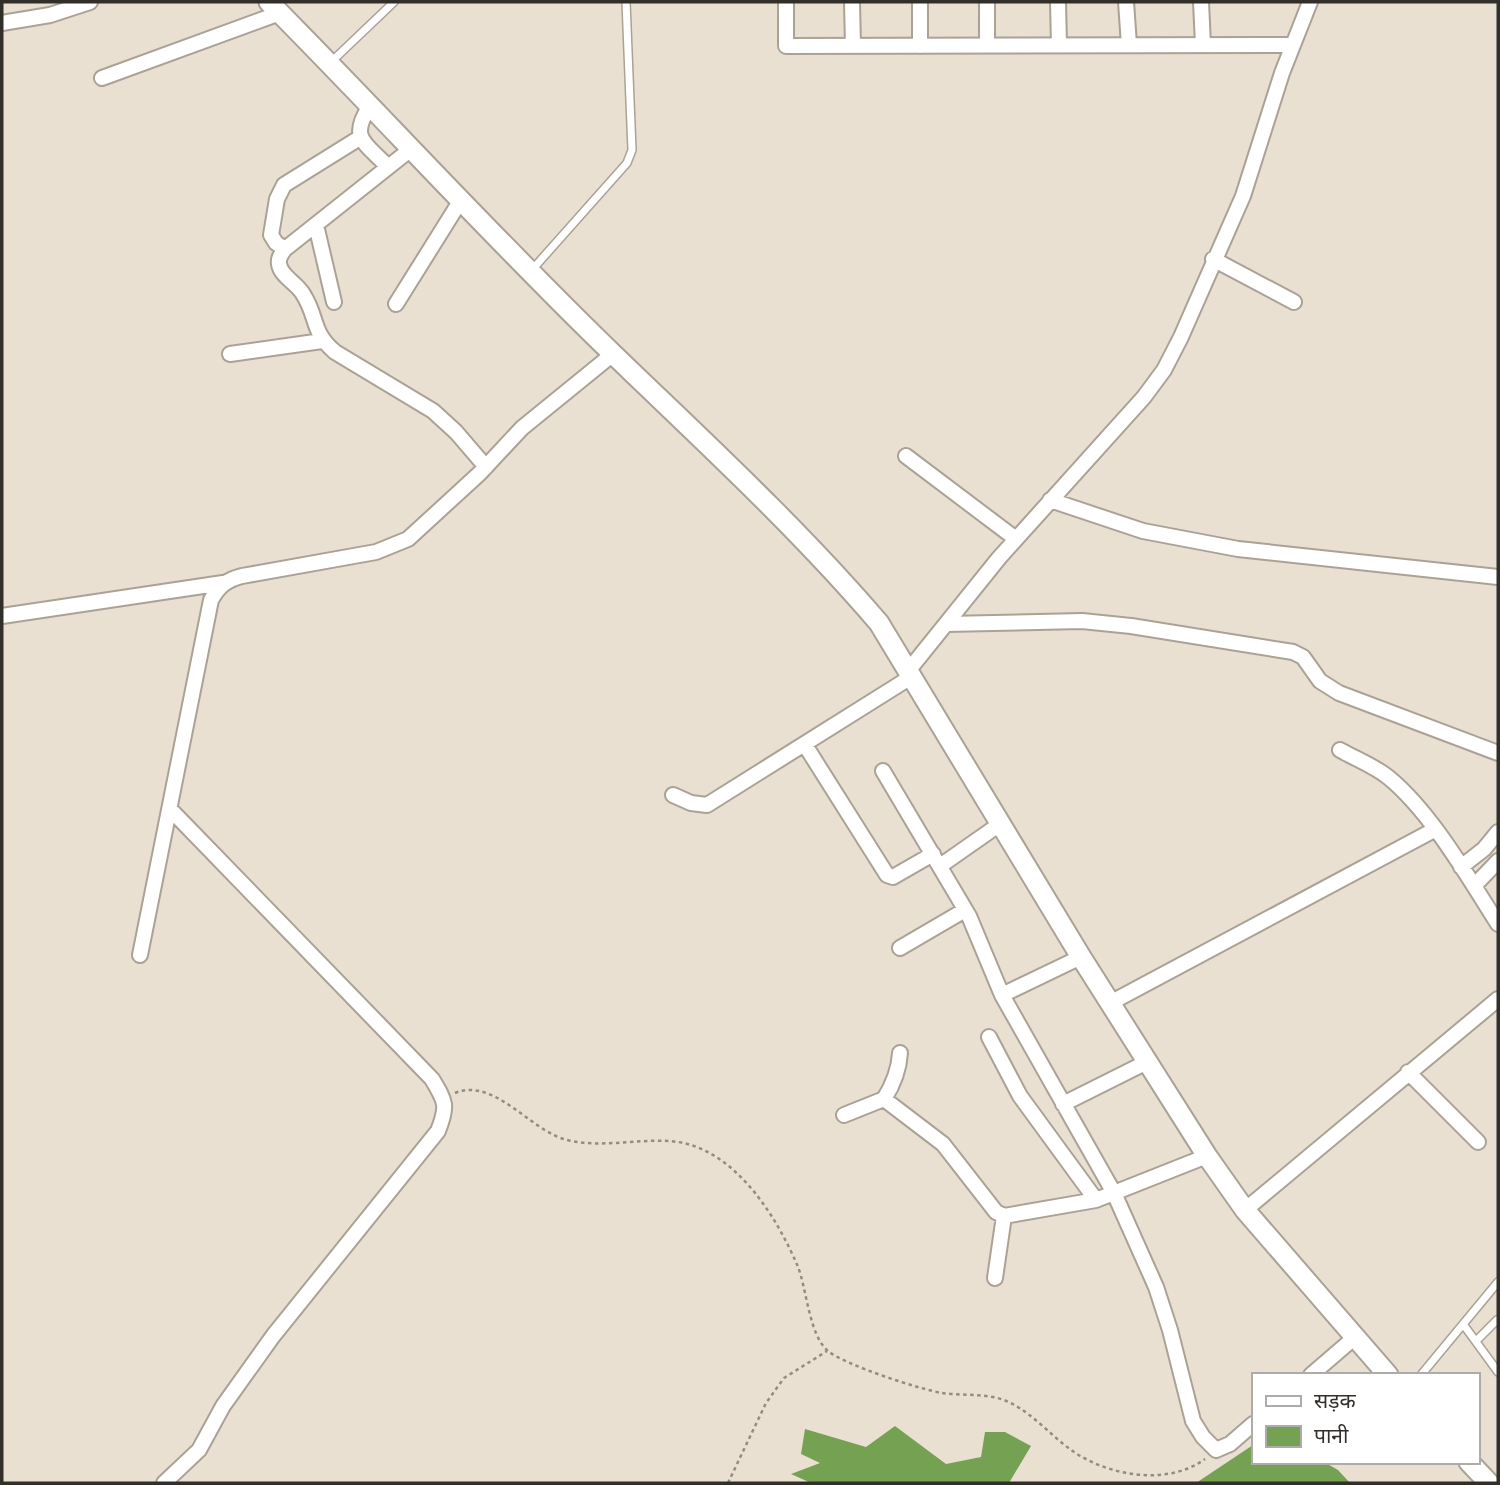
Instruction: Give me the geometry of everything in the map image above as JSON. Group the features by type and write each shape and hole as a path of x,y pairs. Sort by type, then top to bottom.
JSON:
{"main road":[{"path":"274,7 612,354 744,480 848,586 879,624 1081,957 1207,1156 1245,1210 1386,1373"},
{"path":"1471,1464 1489,1483"}],"street":[{"path":"2,23 50,15 90,2"},
{"path":"786,2 786,46 1293,45"},
{"path":"852,2 853,46"},
{"path":"920,2 920,46"},
{"path":"987,2 987,46"},
{"path":"1058,2 1059,46"},
{"path":"1126,2 1129,45"},
{"path":"1201,2 1203,45"},
{"path":"673,795 691,803 707,805 805,745 909,674 1016,539 1144,397 1164,370 1181,337 1243,196 1282,73 1310,2"},
{"path":"102,78 274,7"},
{"path":"370,106 360,121 360,137 388,167"},
{"path":"285,249 276,243 271,235 277,199 284,185 360,137"},
{"path":"411,149 285,249 279,256 279,265 311,306 322,341 335,352 433,411 456,432 486,467"},
{"path":"396,304 461,200"},
{"path":"316,225 334,302"},
{"path":"1213,260 1294,302"},
{"path":"230,354 322,341"},
{"path":"2,616 223,583 242,576 376,552 394,546 420,529 486,467 522,428 612,354"},
{"path":"906,456 1016,539"},
{"path":"1050,500 1143,531 1238,549 1498,577"},
{"path":"140,955 211,600 223,583"},
{"path":"946,624 1082,621 1131,626 1293,652 1303,657 1320,681 1339,693 1498,753"},
{"path":"805,745 887,875 893,877 937,860 1000,824"},
{"path":"1340,750 1386,776 1408,797 1461,867 1498,924"},
{"path":"883,771 965,910 1002,995 1114,1193 1156,1287 1193,1421 1203,1437 1216,1450 1230,1444 1252,1425"},
{"path":"164,1483 199,1450 223,1406 272,1336 439,1131 446,1112 444,1099 432,1079 170,809"},
{"path":"1110,1003 1434,830"},
{"path":"1461,867 1484,849 1498,832"},
{"path":"1474,886 1498,861"},
{"path":"900,948 965,910"},
{"path":"1002,995 1081,957"},
{"path":"1245,1210 1498,999"},
{"path":"989,1037 1020,1096 1096,1200"},
{"path":"844,1115 884,1099 900,1064 900,1053"},
{"path":"1063,1104 1147,1062"},
{"path":"1408,1072 1478,1142"},
{"path":"884,1099 943,1144 996,1212 1004,1216 1096,1200 1207,1156"},
{"path":"995,1278 1004,1216"},
{"path":"1313,1373 1354,1338"}],"lane":[{"path":"329,64 394,2"},
{"path":"531,272 627,163 632,129 626,2"},
{"path":"1423,1373 1498,1282"},
{"path":"1476,1341 1497,1320"},
{"path":"1463,1324 1498,1372"}],"path":[{"path":"444,1099 458,1092 485,1092 541,1128 567,1140 680,1143 716,1156 750,1184 778,1230 799,1269 815,1330 827,1351 851,1363 918,1389 1004,1400 1025,1412 1076,1453 1098,1465 1125,1472 1169,1477 1196,1467 1216,1450"},
{"path":"728,1483 765,1403 784,1378 827,1351"}],"water":[{"path":"895,1426 946,1464 981,1457 985,1432 1005,1432 1031,1446 1009,1483 811,1483 791,1474 820,1463 801,1454 805,1429 866,1447"},
{"path":"1252,1446 1252,1464 1328,1464 1338,1470 1350,1483 1196,1483"}]}
